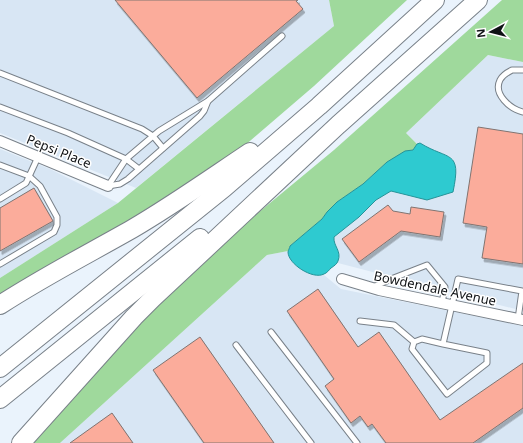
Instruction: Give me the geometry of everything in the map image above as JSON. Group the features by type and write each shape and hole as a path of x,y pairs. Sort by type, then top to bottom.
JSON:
{"highway":[{"path":"0,368 197,210 319,106 435,0"},
{"path":"21,443 134,317 338,125 478,0"},
{"path":"0,305 57,269 166,208 319,106"},
{"path":"0,399 338,125"}],"street":[{"name":"Pepsi Place","path":"0,141 108,186"},
{"name":"Bowdendale Avenue","path":"342,279 372,288 520,320"}],"lane":[{"path":"108,186 126,159 153,136 208,101 282,36"},
{"path":"523,70 512,70 500,78 498,88 503,99 516,110 523,112"},
{"path":"0,73 142,128 153,136 163,148"},
{"path":"108,186 120,184 139,169 200,116 208,101"},
{"path":"0,107 68,133 126,159 139,169"},
{"path":"0,199 26,183 38,156"},
{"path":"0,165 29,176 40,186 57,217 58,225 54,232 0,264"},
{"path":"372,288 427,264 445,287 447,305 443,344"},
{"path":"447,305 458,279 508,288 522,291 520,320"},
{"path":"360,321 394,326 414,342"},
{"path":"271,332 357,443"},
{"path":"422,339 486,353 487,363 447,394 412,349 414,342 422,339"},
{"path":"236,345 311,443"}],"shaded area":[{"path":"0,0 329,0 334,26 136,188 0,133"},
{"path":"488,55 523,62 523,311 338,263 339,253 334,241 334,238 359,217 376,200 391,191 427,200 456,177 456,164 451,157 430,149 420,143 417,144 406,133"},
{"path":"0,149 50,169 118,203 0,278"},
{"path":"288,251 290,257 317,276 324,275 341,289 523,326 523,443 60,443 267,255"}],"green space":[{"path":"329,0 407,0 314,86 243,147 184,190 0,298 0,278 118,203 334,26"},
{"path":"502,0 523,0 523,62 488,55 406,133 417,144 413,150 387,162 363,184 337,202 322,219 290,246 288,251 267,255 60,443 28,443 113,347 224,241 334,150"}],"water":[{"path":"420,143 430,149 446,155 454,162 456,169 453,192 427,200 391,191 376,200 359,217 334,237 339,257 336,264 326,273 314,275 296,266 289,257 288,252 290,246 322,219 337,202 363,184 387,162 405,151 413,150 417,144"}],"building":[{"path":"115,0 298,0 296,1 303,9 197,98"},
{"path":"478,127 523,134 523,264 482,258 487,227 463,223"},
{"path":"34,188 53,221 0,251 0,208"},
{"path":"388,205 393,211 410,214 411,207 444,212 440,237 401,231 359,262 342,239"},
{"path":"318,289 358,347 379,332 440,420 523,363 523,408 473,443 386,443 372,424 368,427 360,416 351,423 325,386 334,379 287,311"},
{"path":"200,337 274,443 204,443 153,370"},
{"path":"112,413 133,443 70,443"}]}
